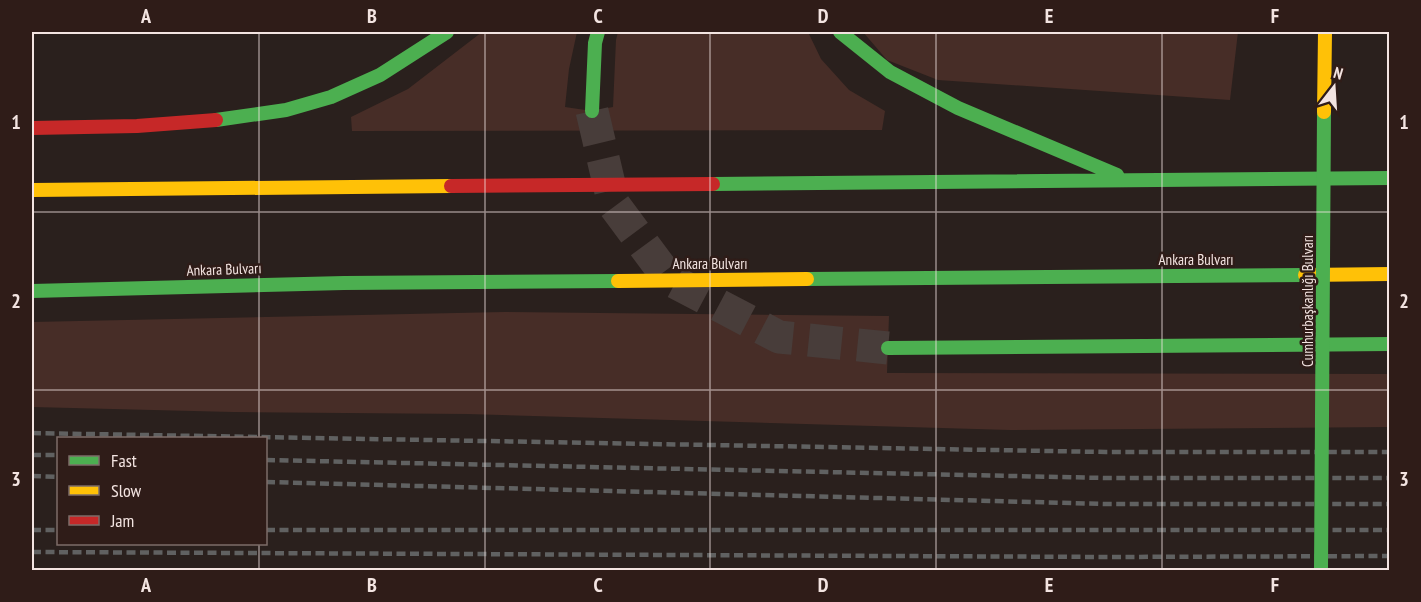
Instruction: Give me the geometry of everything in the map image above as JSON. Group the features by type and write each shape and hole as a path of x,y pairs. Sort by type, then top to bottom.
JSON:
{"main road":[{"path":"32,128 137,126 213,120 286,110 331,97 380,75 447,32"},
{"path":"592,111 595,43 598,32"},
{"path":"840,32 890,72 958,108 1130,180"},
{"name":"Cumhurbaşkanlığı Bulvarı","path":"1321,570 1325,32"},
{"path":"32,190 1389,178"},
{"name":"Ankara Bulvarı","path":"32,291 344,283 1389,274"},
{"path":"888,348 1389,344"}],"shaded area":[{"path":"482,32 577,32 569,69 565,107 592,111 613,107 618,32 808,32 821,59 849,90 885,111 882,130 352,131 351,117 408,89"},
{"path":"863,32 1238,32 1230,100 938,80 887,60"},
{"path":"504,312 889,316 887,373 1389,374 1389,427 1010,430 467,414 32,407 32,322"}],"tunnel":[{"path":"592,111 614,205 669,279 779,337 888,348"}],"railway":[{"path":"32,433 258,437"},
{"path":"267,437 1106,452 1390,452"},
{"path":"32,455 57,455"},
{"path":"267,460 1106,478 1390,478"},
{"path":"32,476 57,477"},
{"path":"267,482 1107,504 1390,504"},
{"path":"32,530 57,530"},
{"path":"267,530 1390,530"},
{"path":"32,552 1108,557 1390,556"}],"traffic: fast":[{"path":"216,120 286,110 331,97 380,75 447,32"},
{"path":"592,111 595,43 598,32"},
{"path":"840,32 890,72 958,108 1117,175"},
{"path":"1321,570 1324,112"},
{"path":"713,184 1390,178"},
{"path":"807,279 1305,275"},
{"path":"32,291 344,283 618,281"},
{"path":"888,348 1390,344"}],"traffic: slow":[{"path":"1324,112 1325,32"},
{"path":"32,190 451,186"},
{"path":"1305,275 1390,274"},
{"path":"618,281 807,279"}],"traffic: jam":[{"path":"32,128 137,126 216,120"},
{"path":"451,186 713,184"}]}
